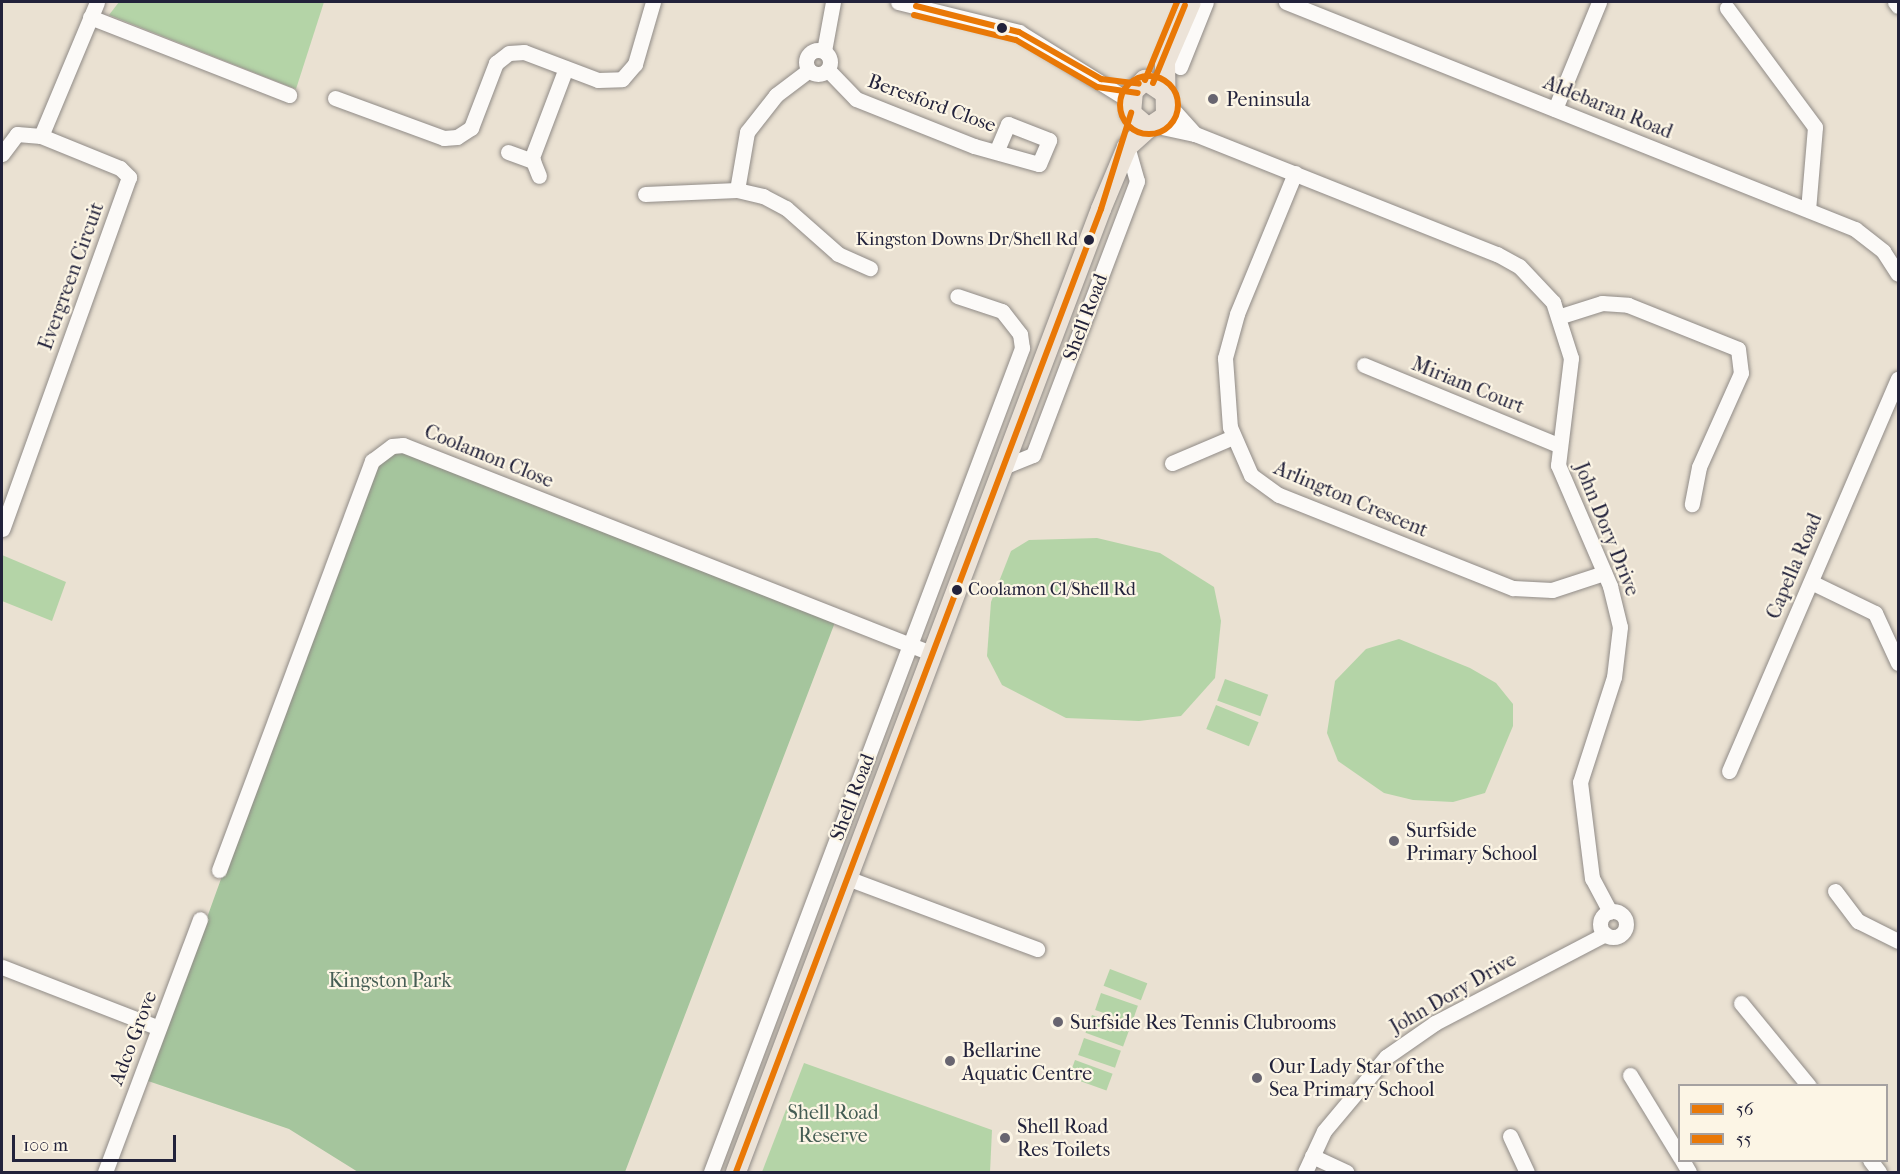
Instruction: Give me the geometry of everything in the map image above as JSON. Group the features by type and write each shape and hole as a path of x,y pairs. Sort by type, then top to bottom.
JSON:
{"main road":[{"name":"Shell Road","path":"1101,209 1136,95 1177,2"},
{"path":"1136,95 1152,127 1166,116 1165,62 1191,2"},
{"path":"1136,95 1165,98"},
{"name":"Shell Road","path":"736,1173 1101,209 1127,147 1152,127"}],"street":[{"path":"41,136 97,2"},
{"path":"334,98 451,138 471,128 502,57 525,52 606,82 622,79 635,64 653,2"},
{"path":"809,70 820,74 828,70 824,51 833,2"},
{"path":"898,2 1019,32 1101,79 1136,95"},
{"path":"1180,67 1206,2"},
{"name":"Aldebaran Road","path":"1286,2 1808,210 1871,239 1899,274"},
{"path":"1556,109 1599,2"},
{"path":"1895,2 1899,6"},
{"path":"1727,8 1815,127 1808,210"},
{"path":"90,17 289,95"},
{"path":"737,190 747,132 776,95 809,70 810,53 824,51"},
{"path":"538,176 531,160 566,68"},
{"name":"Beresford Close","path":"828,70 862,102 997,150"},
{"name":"John Dory Drive","path":"1165,98 1196,134"},
{"name":"John Dory Drive","path":"1152,127 1196,134 1497,254 1539,284 1561,316 1570,358 1556,444 1565,491 1604,573 1617,609 1620,643 1586,757 1581,815 1592,878 1610,912 1600,923 1605,934 1411,1038 1346,1100 1312,1156 1305,1173"},
{"name":"Evergreen Circuit","path":"2,154 17,134 41,136 120,168 129,177 2,529"},
{"name":"Shell Road","path":"1006,459 1033,455 1137,181 1127,147"},
{"path":"508,152 531,160"},
{"name":"Arlington Crescent","path":"1295,173 1229,336 1223,376 1233,436 1251,475 1263,486 1491,580 1552,590 1604,573"},
{"path":"645,194 737,190 776,201 838,254 870,268"},
{"name":"Shell Road","path":"711,1173 1022,348 1020,334 1002,310 957,296"},
{"path":"1561,316 1602,303 1628,305 1738,349 1742,373 1699,467 1692,504"},
{"name":"Miriam Court","path":"1364,365 1556,444"},
{"name":"Capella Road","path":"1729,771 1899,379"},
{"path":"1172,463 1233,436"},
{"path":"988,443 1006,459"},
{"name":"Coolamon Close","path":"219,870 372,461 384,448 403,445 933,654"},
{"path":"1811,582 1875,613 1899,663"},
{"path":"848,878 1037,949"},
{"path":"1835,891 1858,921 1899,942"},
{"name":"Adco Grove","path":"105,1173 200,919"},
{"path":"2,967 159,1028"},
{"path":"1741,1003 1807,1084"},
{"path":"1630,1076 1678,1154"},
{"path":"1510,1136 1527,1173"},
{"path":"1312,1156 1347,1173"}],"green space":[{"path":"119,2 324,2 296,89 109,15"},
{"name":"Kingston Park","path":"403,445 837,617 625,1172 358,1172 289,1129 148,1081 372,461"},
{"path":"1097,538 1160,553 1214,587 1221,621 1215,678 1181,716 1139,721 1066,718 1002,685 987,656 991,602 1011,551 1029,540"},
{"path":"2,555 66,582 52,621 2,601"},
{"path":"1399,639 1470,668 1496,683 1513,704 1513,726 1485,793 1453,802 1413,800 1384,793 1338,761 1327,733 1335,681 1366,649"},
{"path":"1225,679 1268,695 1260,716 1217,701"},
{"path":"1216,705 1259,722 1249,746 1206,729"},
{"path":"1110,969 1147,983 1141,1000 1104,986"},
{"path":"1101,993 1138,1006 1132,1023 1095,1010"},
{"path":"1092,1015 1130,1029 1123,1047 1086,1033"},
{"path":"1084,1038 1121,1051 1115,1068 1078,1055"},
{"path":"1075,1060 1113,1074 1106,1091 1069,1077"},
{"name":"Shell Road Reserve","path":"804,1063 992,1130 990,1172 762,1172"}],"transit line":[{"name":"56","path":"1145,80 1177,2"},
{"name":"55","path":"1153,83 1185,5"},
{"name":"56","path":"916,6 1019,32 1101,79 1139,84"},
{"name":"55","path":"914,15 1016,40 1097,87 1138,93"},
{"name":"55","path":"1143,76 1155,76 1170,84 1178,99 1178,105 1178,111 1170,126 1155,134 1143,134 1128,126 1120,111 1120,99 1128,84 1143,76"},
{"name":"56","path":"736,1172 1101,209 1131,113"}],"place":[{"name":"Peninsula","path":"1213,99"},
{"name":"Kingston Downs Dr/Shell Rd","path":"1089,240"},
{"name":"Coolamon Cl/Shell Rd","path":"957,590"},
{"name":"Surfside Primary School","path":"1394,841"},
{"name":"Surfside Res Tennis Clubrooms","path":"1058,1022"},
{"name":"Bellarine Aquatic Centre","path":"950,1061"},
{"name":"Our Lady Star of the Sea Primary School","path":"1257,1078"},
{"name":"Shell Road Res Toilets","path":"1005,1138"}]}
